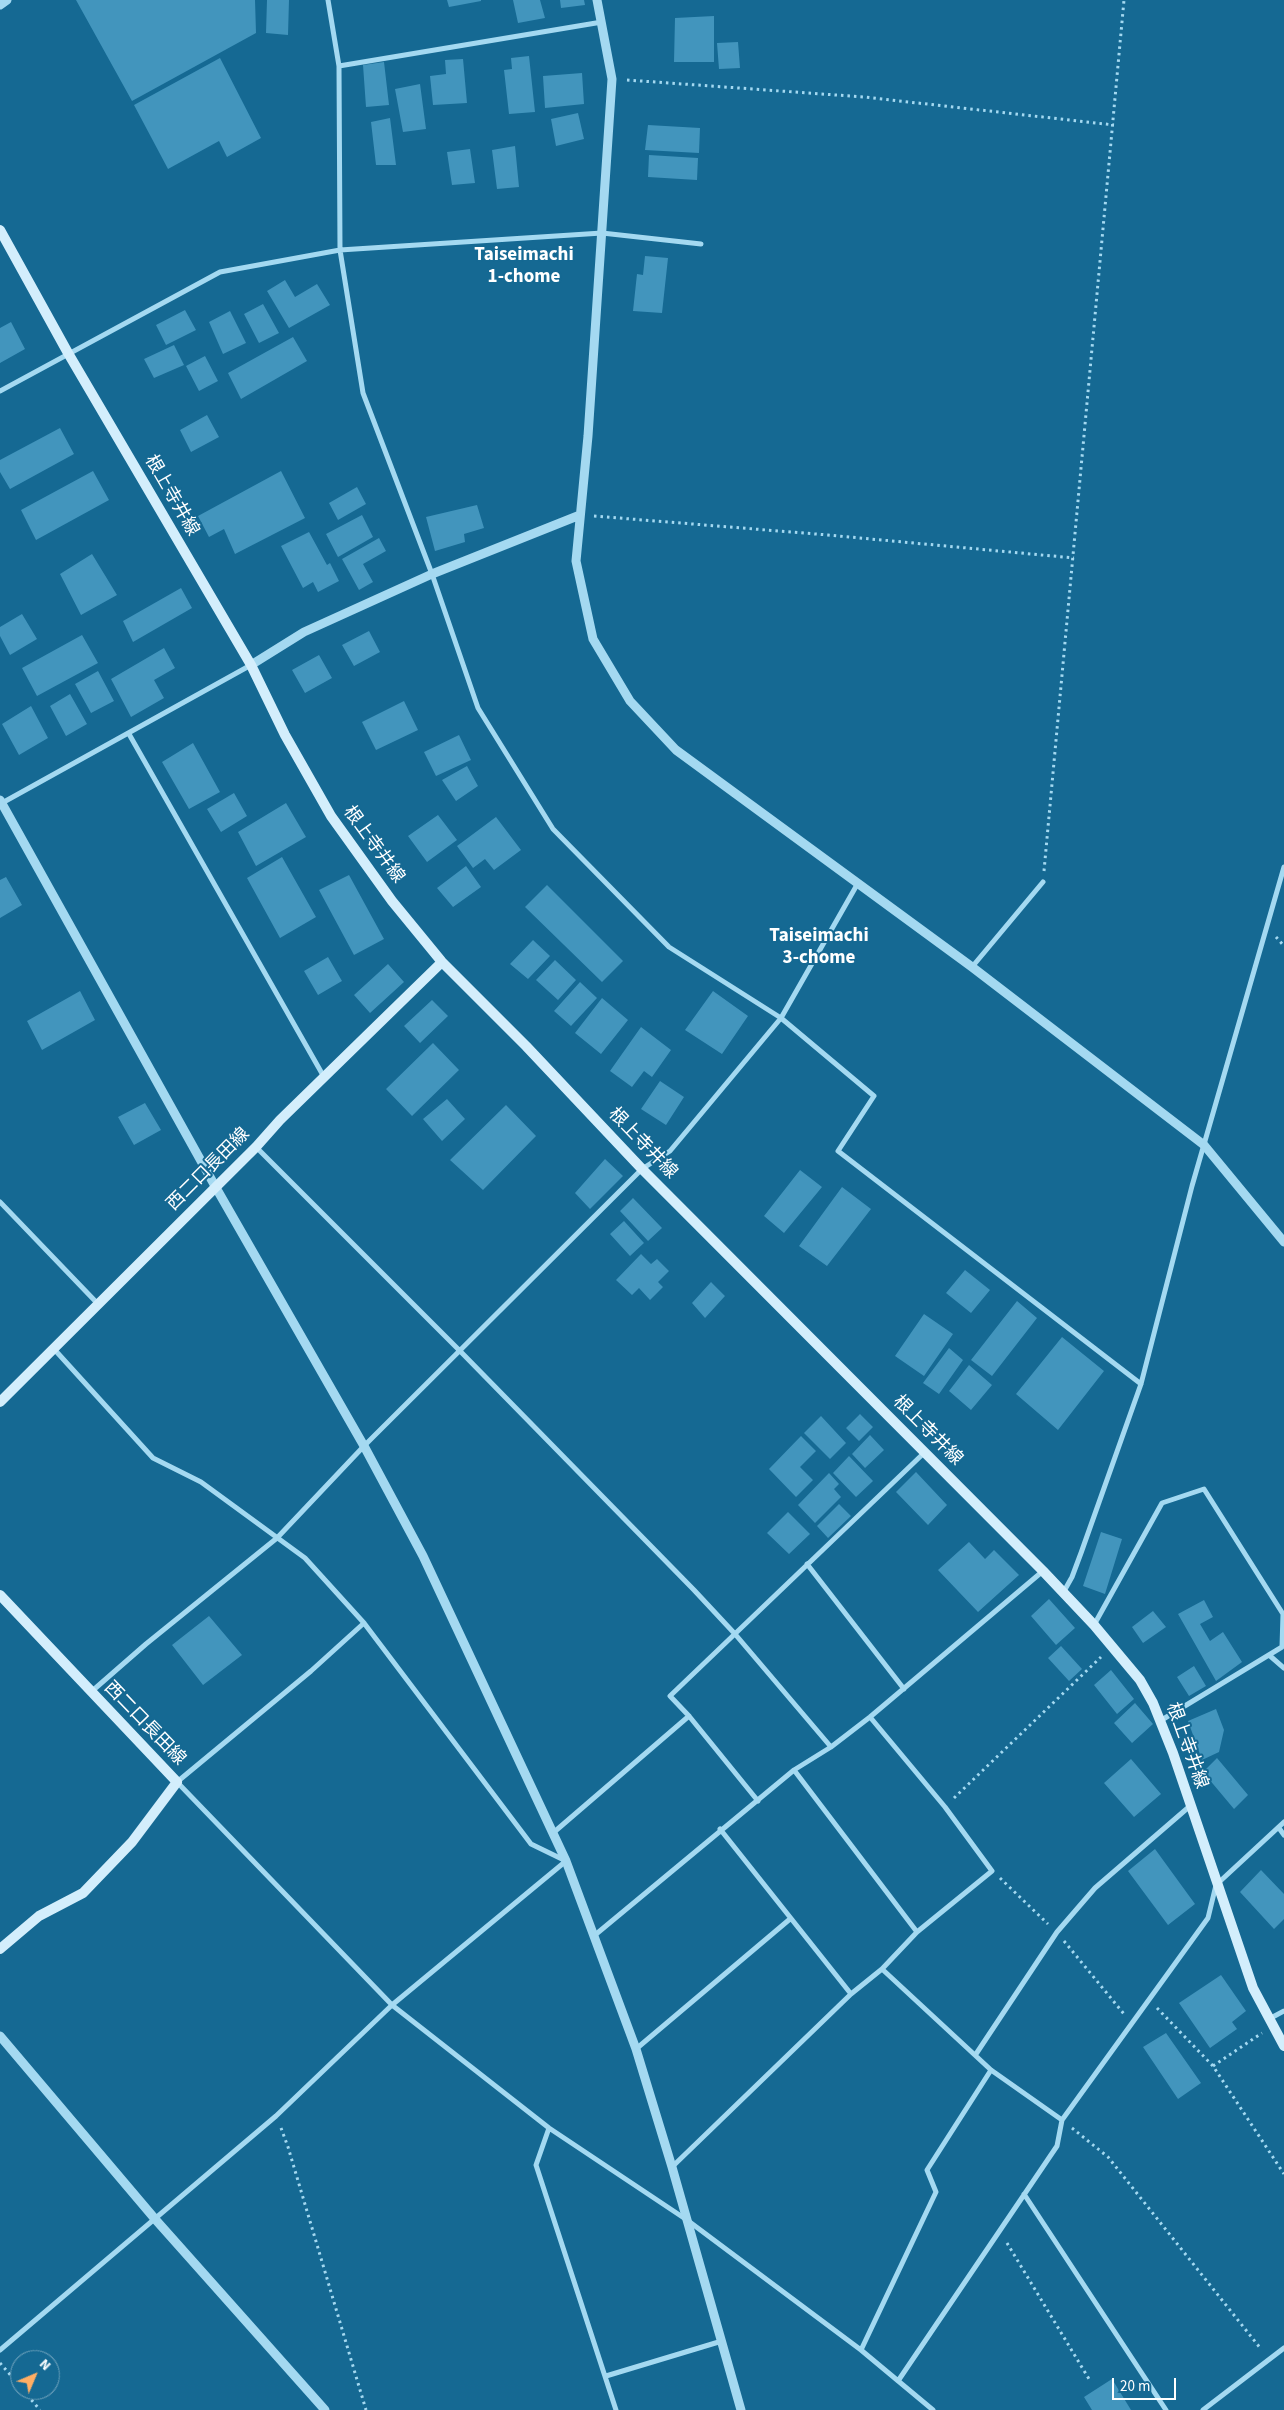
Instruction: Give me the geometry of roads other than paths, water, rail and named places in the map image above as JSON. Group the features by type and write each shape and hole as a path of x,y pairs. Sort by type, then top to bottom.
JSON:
{"main road":[{"name":"根上寺井線","path":"0,230 68,353 251,665 285,735 330,816 392,900 442,962 526,1046 642,1169 1043,1571 1094,1625 1140,1680 1160,1721 1253,1988 1284,2046"},
{"name":"西二口長田線","path":"0,1402 256,1147 280,1120 442,962"},
{"name":"西二口長田線","path":"0,1949 39,1916 83,1893 132,1842 177,1782 2,1601"}],"street":[{"path":"0,5 7,0"},
{"path":"328,0 339,66 340,250 363,393 432,574 478,708 553,829 669,947 781,1018 874,1096 838,1151 1140,1384"},
{"path":"597,0 612,79 588,436 576,561 594,639 630,701 676,750 972,967 1204,1145 1284,1242"},
{"path":"339,66 602,22"},
{"path":"0,391 220,272 340,250 602,232 700,244"},
{"path":"580,515 432,574 304,632 251,665 129,734 1,802 215,1186 364,1446 423,1556 566,1861 636,2049 672,2167 741,2410"},
{"path":"129,734 324,1077"},
{"path":"1063,1593 1072,1578 1140,1384 1204,1145 1284,867"},
{"path":"972,967 1043,882"},
{"path":"91,1692 146,1644 277,1538 364,1446 461,1352 642,1169 670,1151 781,1018 858,883"},
{"path":"256,1147 461,1352 735,1634 831,1746"},
{"path":"0,1202 98,1304"},
{"path":"54,1348 153,1458 201,1482 305,1558 364,1624 531,1844 566,1861"},
{"path":"758,1801 689,1716 670,1696 925,1452"},
{"path":"1094,1625 1162,1503 1204,1489 1283,1614 1282,1647 1160,1721"},
{"path":"807,1564 904,1689"},
{"path":"595,1935 720,1829 758,1801 794,1770 870,1717 1043,1571"},
{"path":"364,1624 311,1671 177,1782 392,2005 549,2128 687,2220 861,2350 933,2410"},
{"path":"1269,1655 1284,1668"},
{"path":"553,1833 689,1716"},
{"path":"672,2167 851,1994 882,1969 917,1932 992,1871 944,1807 870,1717"},
{"path":"794,1770 917,1932"},
{"path":"976,2054 1057,1932 1095,1888 1190,1806"},
{"path":"898,2381 1057,2146 1062,2120 1148,1998 1208,1918 1216,1885 1284,1822"},
{"path":"1279,1828 1284,1835"},
{"path":"720,1829 851,1994"},
{"path":"0,2350 276,2116 392,2005 566,1861"},
{"path":"636,2049 790,1918"},
{"path":"882,1969 976,2054 991,2070 1062,2120"},
{"path":"1271,2022 1284,2011"},
{"path":"0,2036 155,2219 326,2410"},
{"path":"861,2350 936,2192 927,2170 991,2070"},
{"path":"549,2128 536,2165 616,2410"},
{"path":"1024,2194 1166,2410"},
{"path":"606,2376 722,2340"},
{"path":"1204,2410 1268,2359 1284,2349"}],"district":[{"name":"Taiseimachi 1-chome","path":"524,267"},
{"name":"Taiseimachi 3-chome","path":"819,948"}]}
